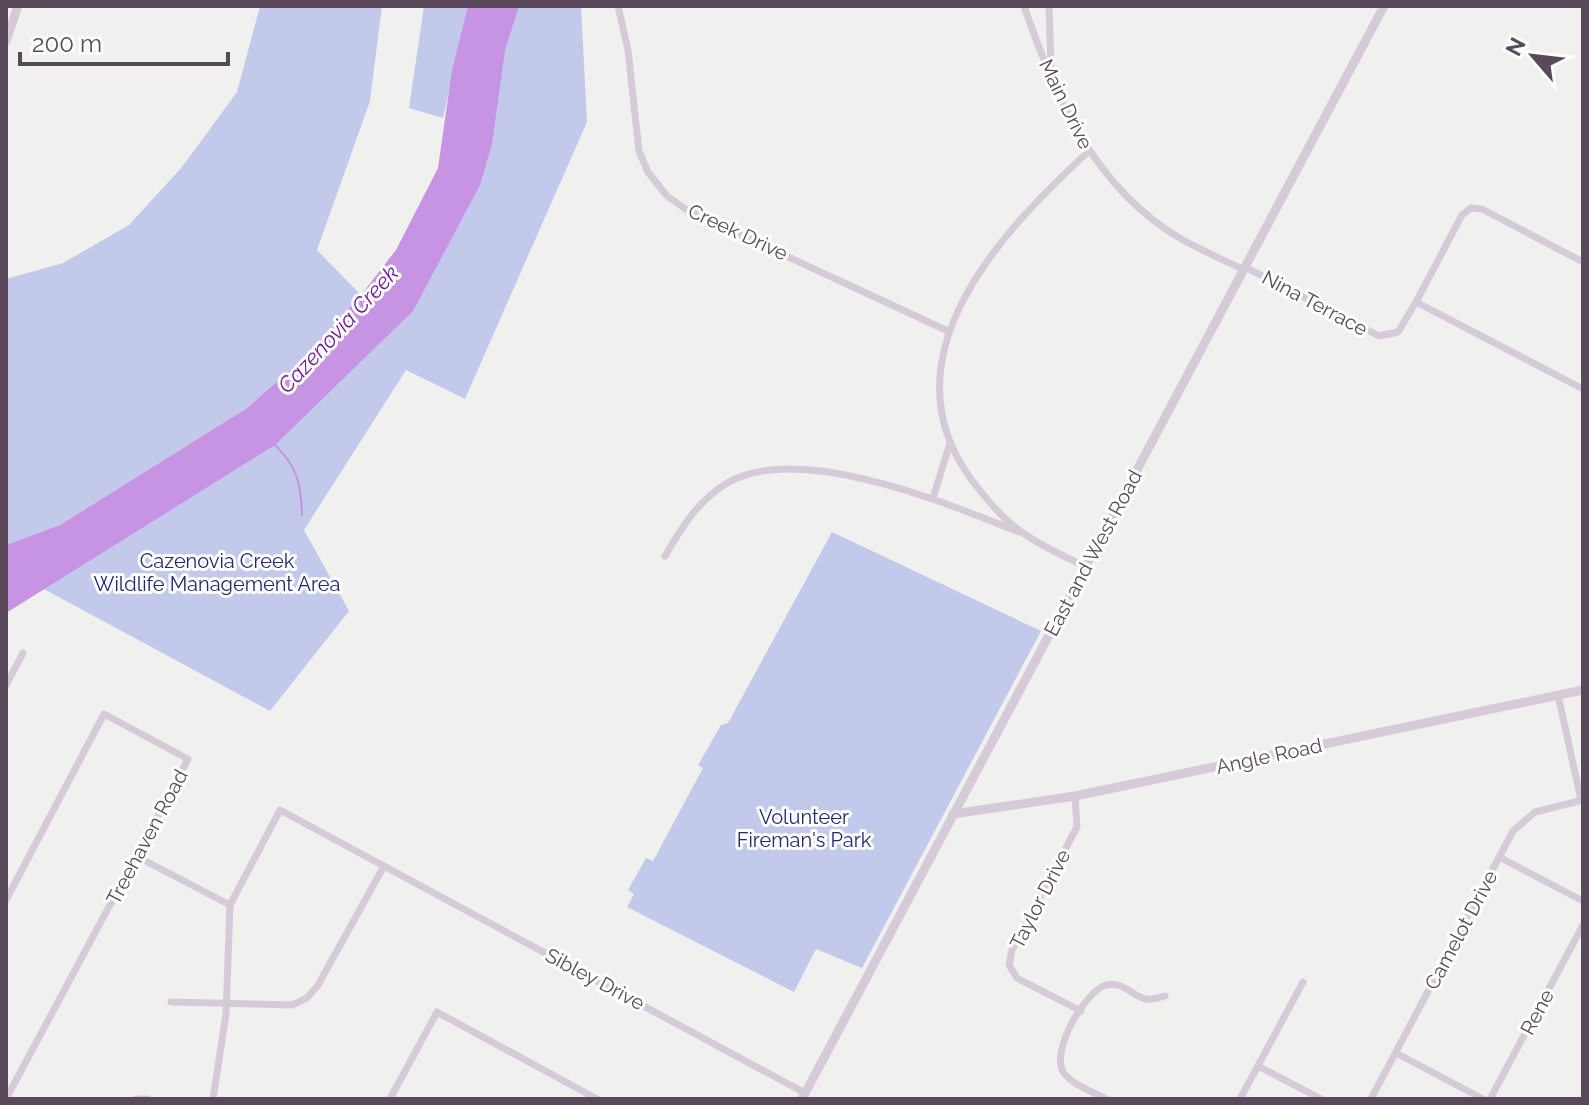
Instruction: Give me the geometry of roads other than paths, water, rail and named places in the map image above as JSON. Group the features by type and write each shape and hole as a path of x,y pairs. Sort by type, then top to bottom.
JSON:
{"street":[{"path":"6,41 18,6"},
{"name":"Creek Drive","path":"618,6 628,50 639,151 648,172 667,196 687,210 948,331"},
{"name":"Main Drive","path":"1024,6 1061,103 1088,152 1131,201 1180,238 1245,268"},
{"path":"1049,6 1051,71"},
{"name":"East and West Road","path":"804,1096 1384,6"},
{"path":"1025,534 989,503 958,461 943,427 939,371 948,331 997,244 1029,206 1088,152"},
{"name":"Nina Terrace","path":"1245,268 1379,336 1398,332 1462,215 1471,208 1482,209 1583,262"},
{"path":"1416,302 1583,389"},
{"path":"933,498 950,443"},
{"path":"665,556 700,504 729,482 754,474 798,470 854,476 933,498 1025,534 1086,567"},
{"path":"6,685 23,653"},
{"name":"Angle Road","path":"953,814 1075,796 1583,690"},
{"path":"1558,695 1582,800"},
{"name":"Treehaven Road","path":"6,900 104,714 188,759 6,1099"},
{"name":"Taylor Drive","path":"1075,796 1077,827 1012,950 1009,965 1017,978 1081,1011"},
{"name":"Camelot Drive","path":"1371,1099 1513,831 1527,817 1544,808 1582,800"},
{"name":"Sibley Drive","path":"230,905 280,810 804,1096"},
{"path":"136,856 230,905 226,1004 213,1099"},
{"path":"1499,857 1583,901"},
{"path":"171,1002 292,1005 307,998 318,985 384,866"},
{"name":"Rene","path":"1490,1099 1583,925"},
{"path":"1240,1099 1303,982"},
{"path":"1106,1099 1062,1071 1059,1050 1081,1011 1094,992 1111,984 1147,999 1165,996"},
{"path":"390,1099 437,1012 597,1099"},
{"path":"1396,1053 1483,1099"},
{"path":"1258,1066 1321,1099"},
{"path":"136,1099 148,1099"}],"water":[{"name":"Cazenovia Creek","path":"468,6 519,6 505,50 492,144 480,185 413,311 275,445 6,613 6,545 60,525 247,408 305,357 361,295 396,250 438,168 452,70"}],"waterway":[{"path":"275,445 289,461 297,477 302,515"}],"park label":[{"name":"Cazenovia Creek Wildlife Management Area","path":"217,572"},
{"name":"Volunteer Fireman's Park","path":"804,828"}]}
